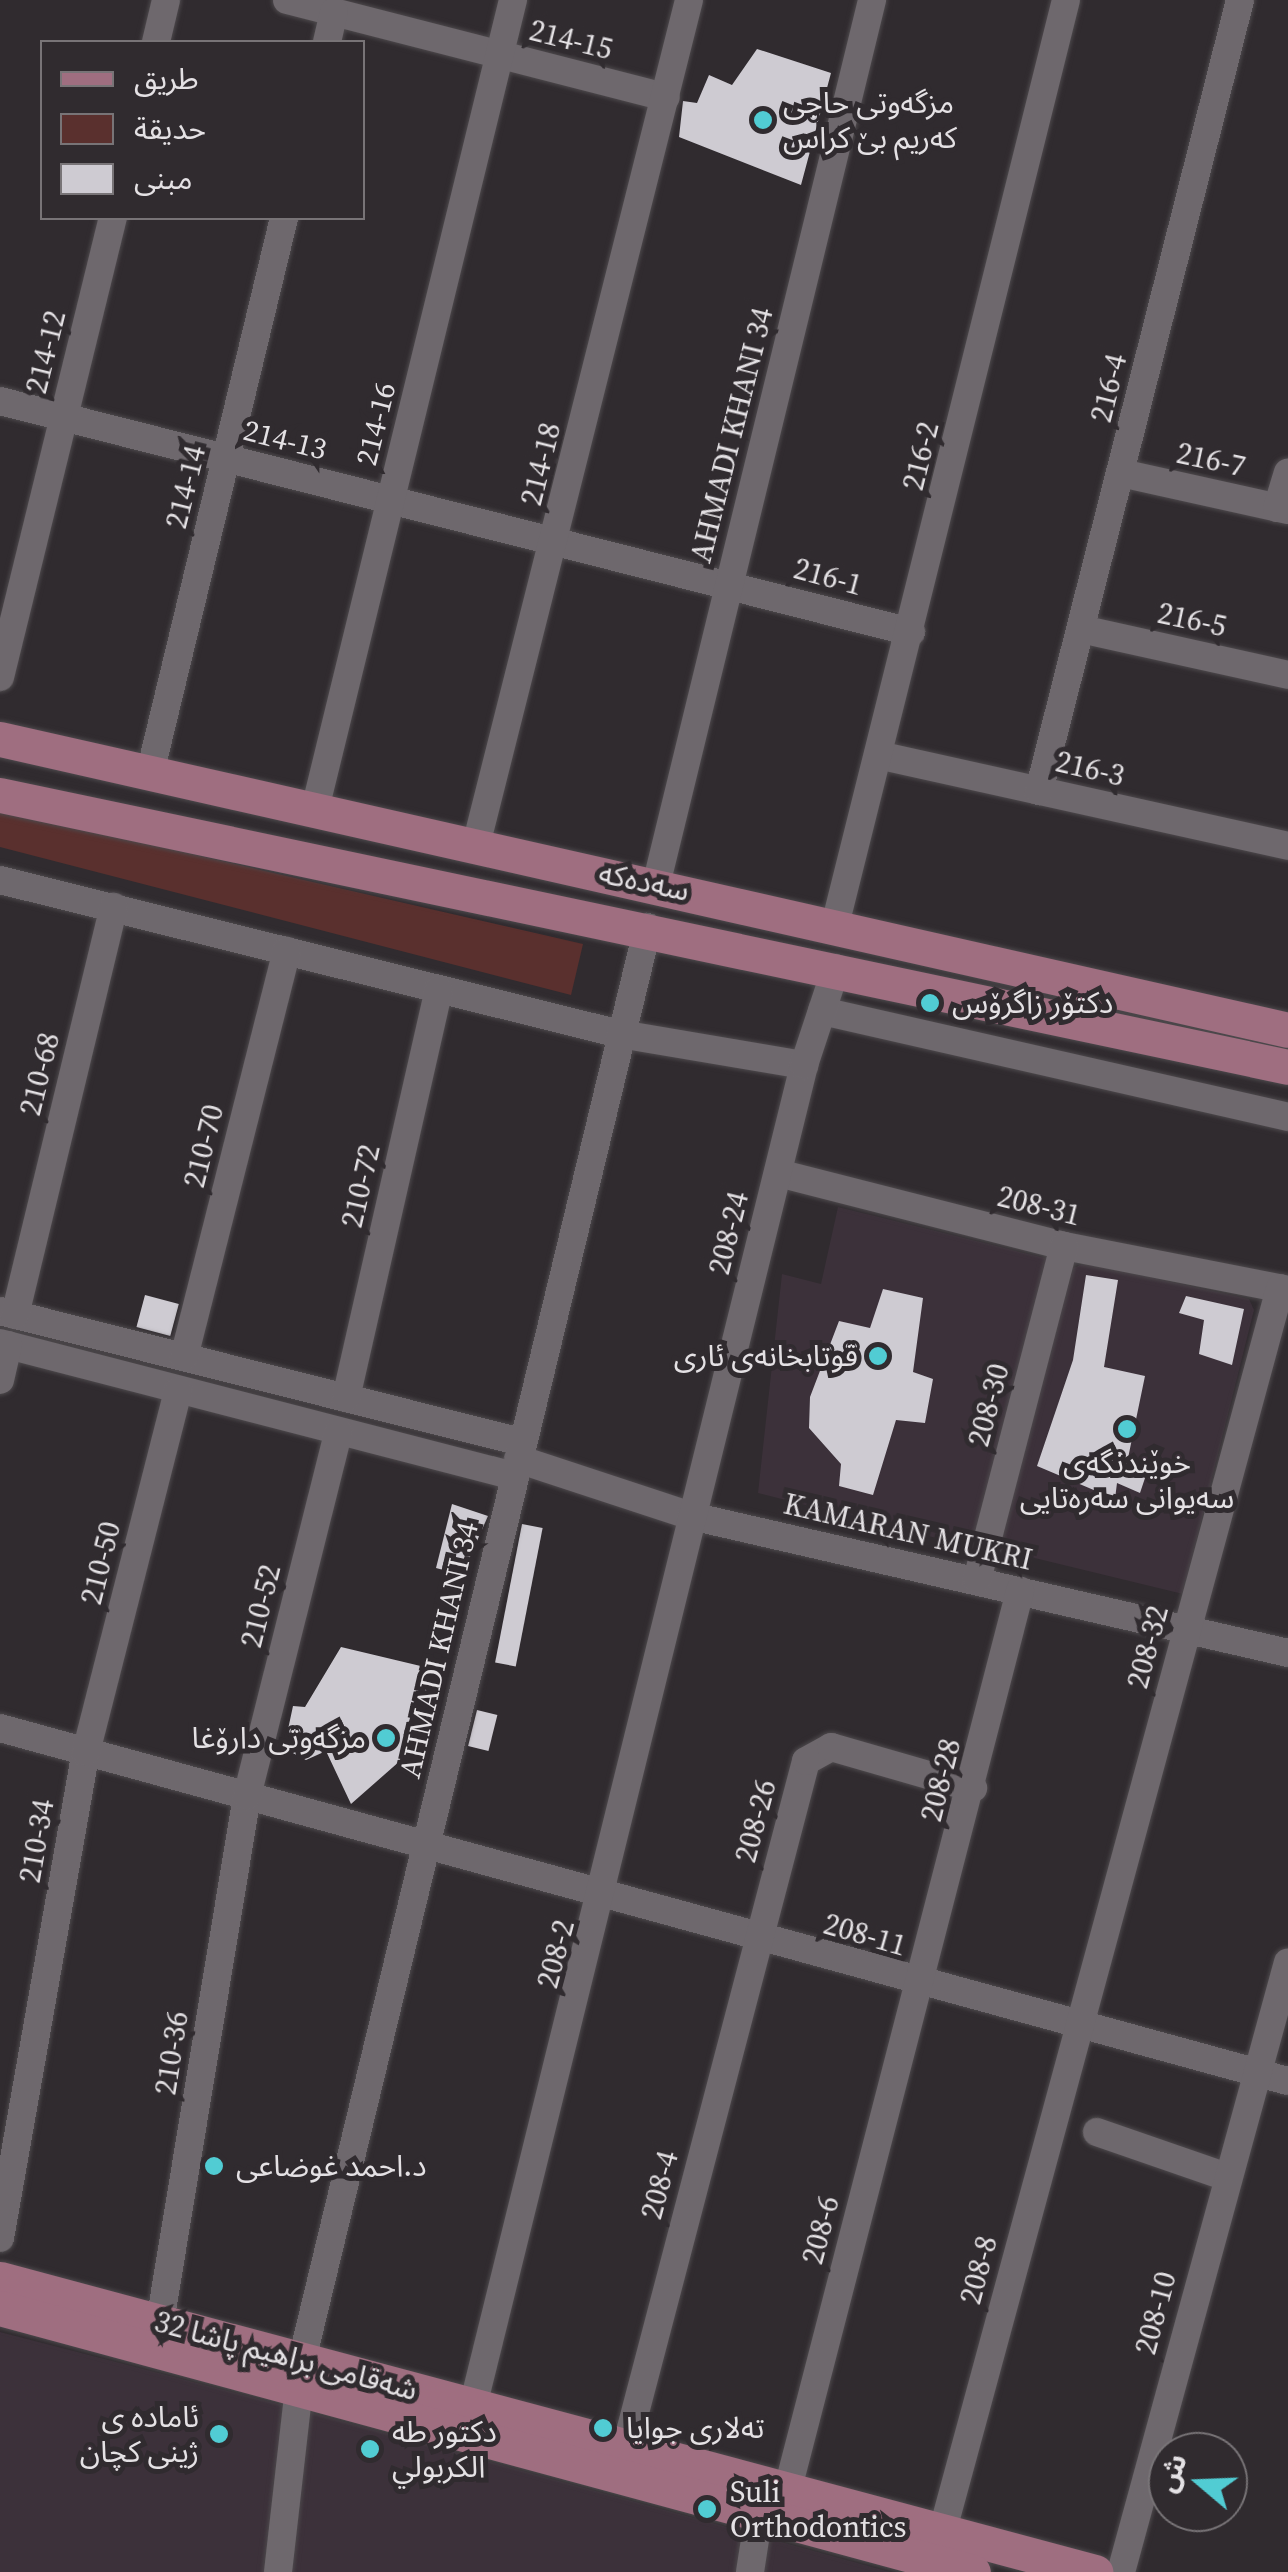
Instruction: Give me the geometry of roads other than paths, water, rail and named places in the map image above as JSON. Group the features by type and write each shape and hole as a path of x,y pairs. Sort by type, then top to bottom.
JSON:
{"main road":[{"name":"سەدەکە","path":"0,739 1288,1030"},
{"path":"158,823 182,816 191,802 160,775"},
{"name":"سەدەکە","path":"0,795 158,823 1288,1068"},
{"path":"253,844 234,815 264,798"},
{"path":"1168,1041 1175,1004"},
{"path":"1226,1054 1231,1016"},
{"name":"شەقامی براهیم پاشا 32","path":"0,2279 160,2322 300,2374 758,2514 949,2560 1095,2572"},
{"name":"شەقامی براهیم پاشا 32","path":"0,2308 300,2374 473,2406 788,2492 949,2560"}],"street":[{"path":"156,40 166,0"},
{"name":"214-15","path":"287,0 666,97"},
{"name":"214-16","path":"315,809 513,0"},
{"name":"214-18","path":"476,845 556,542 689,0"},
{"name":"AHMADI KHANI 34","path":"656,885 872,0"},
{"name":"216-2","path":"835,926 912,632 1066,0"},
{"name":"216-4","path":"1039,791 1240,0"},
{"path":"327,40 334,12"},
{"name":"214-12","path":"0,677 112,220"},
{"name":"214-14","path":"160,775 226,458 284,220"},
{"name":"214-13","path":"0,402 728,585"},
{"name":"216-7","path":"1120,473 1282,509"},
{"path":"1282,509 1288,473"},
{"name":"216-1","path":"728,585 912,632"},
{"name":"216-5","path":"1081,629 1288,674"},
{"name":"216-3","path":"878,754 1288,846"},
{"path":"0,880 620,1034 804,1066"},
{"name":"210-68","path":"8,1313 114,907"},
{"name":"AHMADI KHANI 34","path":"278,2572 300,2374 648,927"},
{"name":"210-70","path":"184,1357 287,951"},
{"name":"208-24","path":"691,1516 804,1066 836,968"},
{"name":"210-72","path":"346,1398 439,989"},
{"path":"822,1011 1288,1117"},
{"name":"208-31","path":"778,1173 1064,1246 1284,1289"},
{"name":"208-30","path":"977,1580 1064,1246"},
{"name":"208-32","path":"1079,2023 1284,1289"},
{"name":"KAMARAN MUKRI","path":"8,1313 346,1398 691,1516 1288,1653"},
{"path":"76,1364 83,1332"},
{"path":"0,1380 4,1344"},
{"name":"KAMARAN MUKRI","path":"4,1344 339,1431 518,1459"},
{"name":"210-50","path":"86,1752 178,1391"},
{"name":"210-52","path":"247,1796 339,1431"},
{"name":"208-2","path":"473,2406 606,1896 691,1516"},
{"name":"208-28","path":"921,1984 1020,1592"},
{"path":"0,1728 426,1846"},
{"name":"208-26","path":"757,1939 806,1760 818,1748 842,1750 973,1788"},
{"name":"210-34","path":"0,2238 86,1752"},
{"name":"210-36","path":"160,2322 247,1796"},
{"name":"208-11","path":"426,1846 921,1984 1288,2080"},
{"name":"208-4","path":"626,2447 757,1939"},
{"name":"208-10","path":"1121,2572 1288,1962"},
{"name":"208-6","path":"788,2492 921,1984"},
{"name":"208-8","path":"949,2560 1079,2023"},
{"path":"1096,2132 1227,2177"},
{"path":"750,2572 758,2514"}],"place":[{"name":"مزگەوتی حاجی کەریم بێ کراس","path":"763,120"},
{"name":"دکتۆر زاگرۆس","path":"930,1003"},
{"name":"قوتابخانەی ئاری","path":"878,1356"},
{"name":"خوێندنگەی سەیوانی سەرەتایی","path":"1127,1429"},
{"name":"مزگەوتی دارۆغا","path":"386,1738"},
{"name":"د.احمد غوضاعی","path":"214,2166"},
{"name":"تەلاری جوایا","path":"603,2428"},
{"name":"ئاماده ى ژينى كچان","path":"219,2434"},
{"name":"دكتور طه الكربولي","path":"370,2449"},
{"name":"Suli Orthodontics","path":"707,2509"}]}
